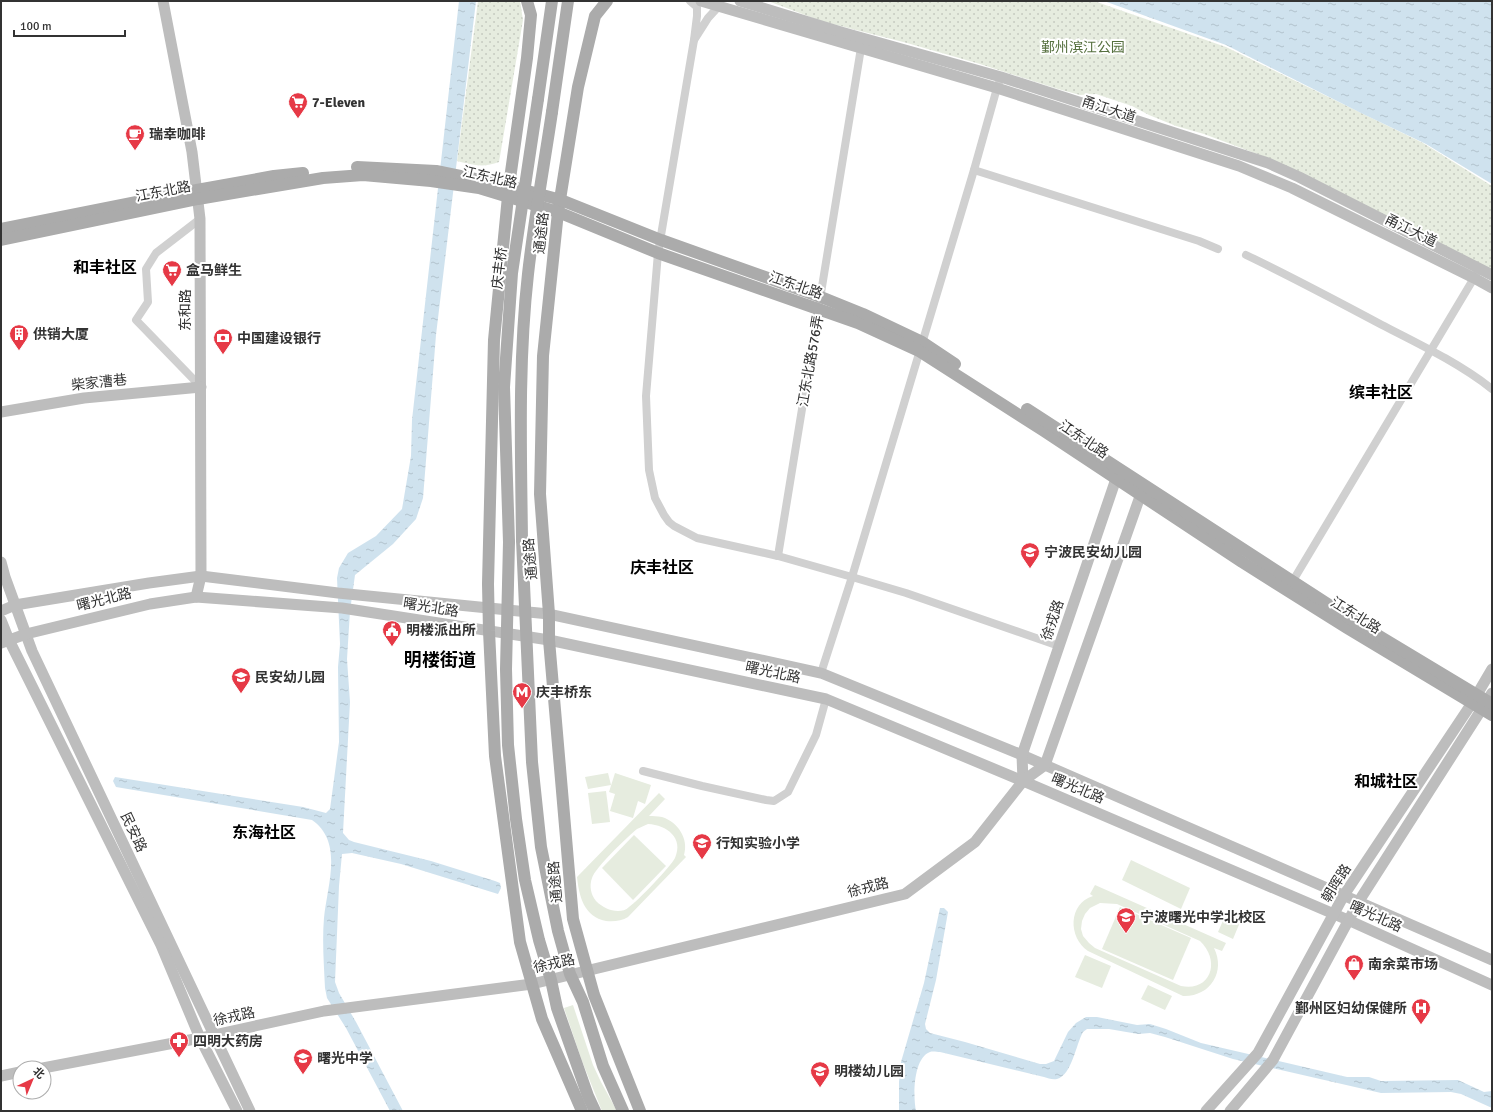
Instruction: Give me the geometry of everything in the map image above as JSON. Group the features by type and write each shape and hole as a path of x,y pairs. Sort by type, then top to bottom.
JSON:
{"main road":[{"name":"东和路","path":"163,1 192,152 200,219 201,576 196,597"},
{"path":"527,1 531,15 528,51 509,191 494,340 488,584 495,756 520,942 542,1019 582,1111"},
{"name":"庆丰桥","path":"509,542 504,387 512,280 552,1"},
{"name":"通途路","path":"568,1 528,274 522,351 520,424 522,540 532,762 541,847 558,931 570,974 583,1002 603,1066 623,1111"},
{"name":"通途路","path":"607,1 595,16 590,33 578,87 559,206 544,356 540,488 549,614 549,640 573,919 594,995 640,1111"},
{"name":"甬江大道","path":"701,1 997,88 1254,172 1292,188 1492,288"},
{"name":"甬江大道","path":"740,1 841,32 1001,77 1268,163 1299,177 1492,275"},
{"name":"江东北路","path":"1,240 274,176 362,166 478,184 509,191 559,206 661,240 820,303 858,323 920,347 1038,427 1118,474 1290,586 1354,632 1485,703"},
{"name":"江东北路","path":"1,229 198,195"},
{"name":"江东北路","path":"559,206 658,253 820,303"},
{"name":"柴家漕巷","path":"1,412 84,398 201,387"},
{"name":"徐戎路","path":"1023,781 1022,755 1118,474"},
{"path":"1045,765 1142,490"},
{"name":"通途路","path":"509,542 506,669 508,745 516,819 525,880 538,940 551,980 557,1008 588,1096 595,1111"},
{"name":"民安路","path":"1,562 32,651 213,1036 250,1111"},
{"name":"曙光北路","path":"1,611 15,605 201,576 338,593 549,614 821,672 1022,755 1492,960"},
{"name":"曙光北路","path":"5,641 26,634 150,604 196,597 360,610 526,636 826,699 1023,781 1348,920 1492,985"},
{"name":"民安路","path":"1,620 5,641 161,945 200,1038 237,1111"},
{"name":"朝晖路","path":"1230,1111 1269,1064 1359,901 1485,703 1492,669"},
{"name":"朝晖路","path":"1206,1111 1258,1053 1344,895 1485,703"},
{"name":"徐戎路","path":"52,1066 213,1036 324,1011 532,984 905,894 975,842 1023,781 1045,765"},
{"path":"1,1076 12,1074"}],"street":[{"path":"690,1 697,7 697,16 658,253 646,396 649,470 655,498 669,522 697,538 778,556 852,576 1059,646"},
{"path":"694,40 708,18 719,6"},
{"name":"江东北路576弄","path":"778,556 862,48"},
{"path":"821,672 852,576 1001,77"},
{"path":"974,170 1200,241 1218,249"},
{"path":"200,219 156,253 146,269 148,302 136,320 201,387"},
{"path":"1246,256 1318,291 1431,350 1466,371 1492,390"},
{"path":"1290,586 1480,268"},
{"path":"642,771 709,788 774,801 788,792 816,734 826,699"}],"green space":[{"path":"478,1 520,1 523,20 499,162 488,165 473,165 457,161"},
{"name":"鄞州滨江公园","path":"768,1 1094,1 1226,47 1423,143 1492,186 1492,271 1273,160 1204,134 1176,126 1132,106 1096,94 1080,95 1058,89 907,43 821,21"},
{"path":"608,773 611,785 588,789 585,777"},
{"path":"615,773 651,785 645,804 638,801 633,818 610,811 615,794 609,792"},
{"path":"606,791 610,822 592,824 588,793"},
{"path":"659,793 665,799 649,816 657,816 668,819 677,827 681,832 685,843 684,855 686,857 628,917 620,920 606,921 592,915 584,905 581,898 577,877","holes":["648,824 662,827 672,834 677,844 675,858 646,891 627,909 615,911 601,905 594,899 591,890 591,881 594,873 637,829"]},
{"path":"634,835 666,866 633,900 602,868"},
{"path":"1131,860 1190,888 1181,909 1122,880"},
{"path":"1095,885 1226,943 1222,951 1214,948 1217,957 1217,974 1208,988 1193,995 1183,996 1088,951 1081,945 1077,938 1074,930 1074,921 1075,913 1079,906 1085,900 1093,896 1090,894","holes":["1100,903 1117,904 1200,941 1210,957 1210,973 1206,980 1191,987 1181,986 1095,948 1089,943 1083,936 1081,929 1085,914 1090,908"]},
{"path":"1120,907 1191,938 1173,980 1102,949"},
{"path":"1228,909 1243,915 1233,939 1218,932"},
{"path":"1085,955 1111,966 1102,988 1075,977"},
{"path":"1148,985 1172,996 1165,1010 1141,999"},
{"path":"573,1005 593,1065 617,1111 602,1111 582,1061 564,1008"}],"water":[{"path":"459,1 476,1 436,335 423,498 416,519 393,544 355,575 350,611 347,659 350,702 343,833 349,840 354,842 431,861 495,881 500,883 501,888 498,894 401,864 352,853 342,854 339,886 335,982 339,993 403,1111 390,1111 346,1028 327,998 323,953 323,927 330,879 331,852 328,840 322,829 312,820 116,787 113,781 115,777 303,807 326,813 330,809 339,742 338,667 340,644 337,578 339,568 348,553 376,536 402,509 411,456 412,420"},
{"path":"1104,1 1492,1 1492,184 1426,144 1226,45"},
{"path":"940,908 944,908 948,912 936,980 925,1024 926,1029 930,1033 1040,1064 1046,1064 1054,1061 1068,1032 1076,1023 1086,1017 1097,1017 1137,1025 1150,1024 1201,1043 1347,1077 1369,1077 1381,1081 1458,1080 1484,1092 1492,1091 1492,1108 1461,1094 1451,1092 1381,1093 1233,1059 1150,1033 1138,1034 1109,1029 1087,1029 1080,1037 1070,1066 1062,1076 1057,1079 1050,1079 940,1052 930,1052 924,1056 917,1070 915,1088 916,1111 899,1111 901,1062 924,983"}],"place":[{"name":"7-Eleven","path":"298,119"},
{"name":"瑞幸咖啡","path":"135,151"},
{"name":"盒马鲜生","path":"172,287"},
{"name":"供销大厦","path":"19,351"},
{"name":"中国建设银行","path":"223,355"},
{"name":"宁波民安幼儿园","path":"1030,569"},
{"name":"明楼派出所","path":"392,647"},
{"name":"民安幼儿园","path":"241,694"},
{"name":"庆丰桥东","path":"522,709"},
{"name":"行知实验小学","path":"702,860"},
{"name":"宁波曙光中学北校区","path":"1126,934"},
{"name":"南余菜市场","path":"1354,981"},
{"name":"鄞州区妇幼保健所","path":"1421,1025"},
{"name":"四明大药房","path":"179,1058"},
{"name":"曙光中学","path":"303,1075"},
{"name":"明楼幼儿园","path":"820,1088"}],"district":[{"name":"和丰社区","path":"105,267"},
{"name":"缤丰社区","path":"1381,392"},
{"name":"庆丰社区","path":"662,567"},
{"name":"明楼街道","path":"440,660"},
{"name":"和城社区","path":"1386,781"},
{"name":"东海社区","path":"264,832"}]}
